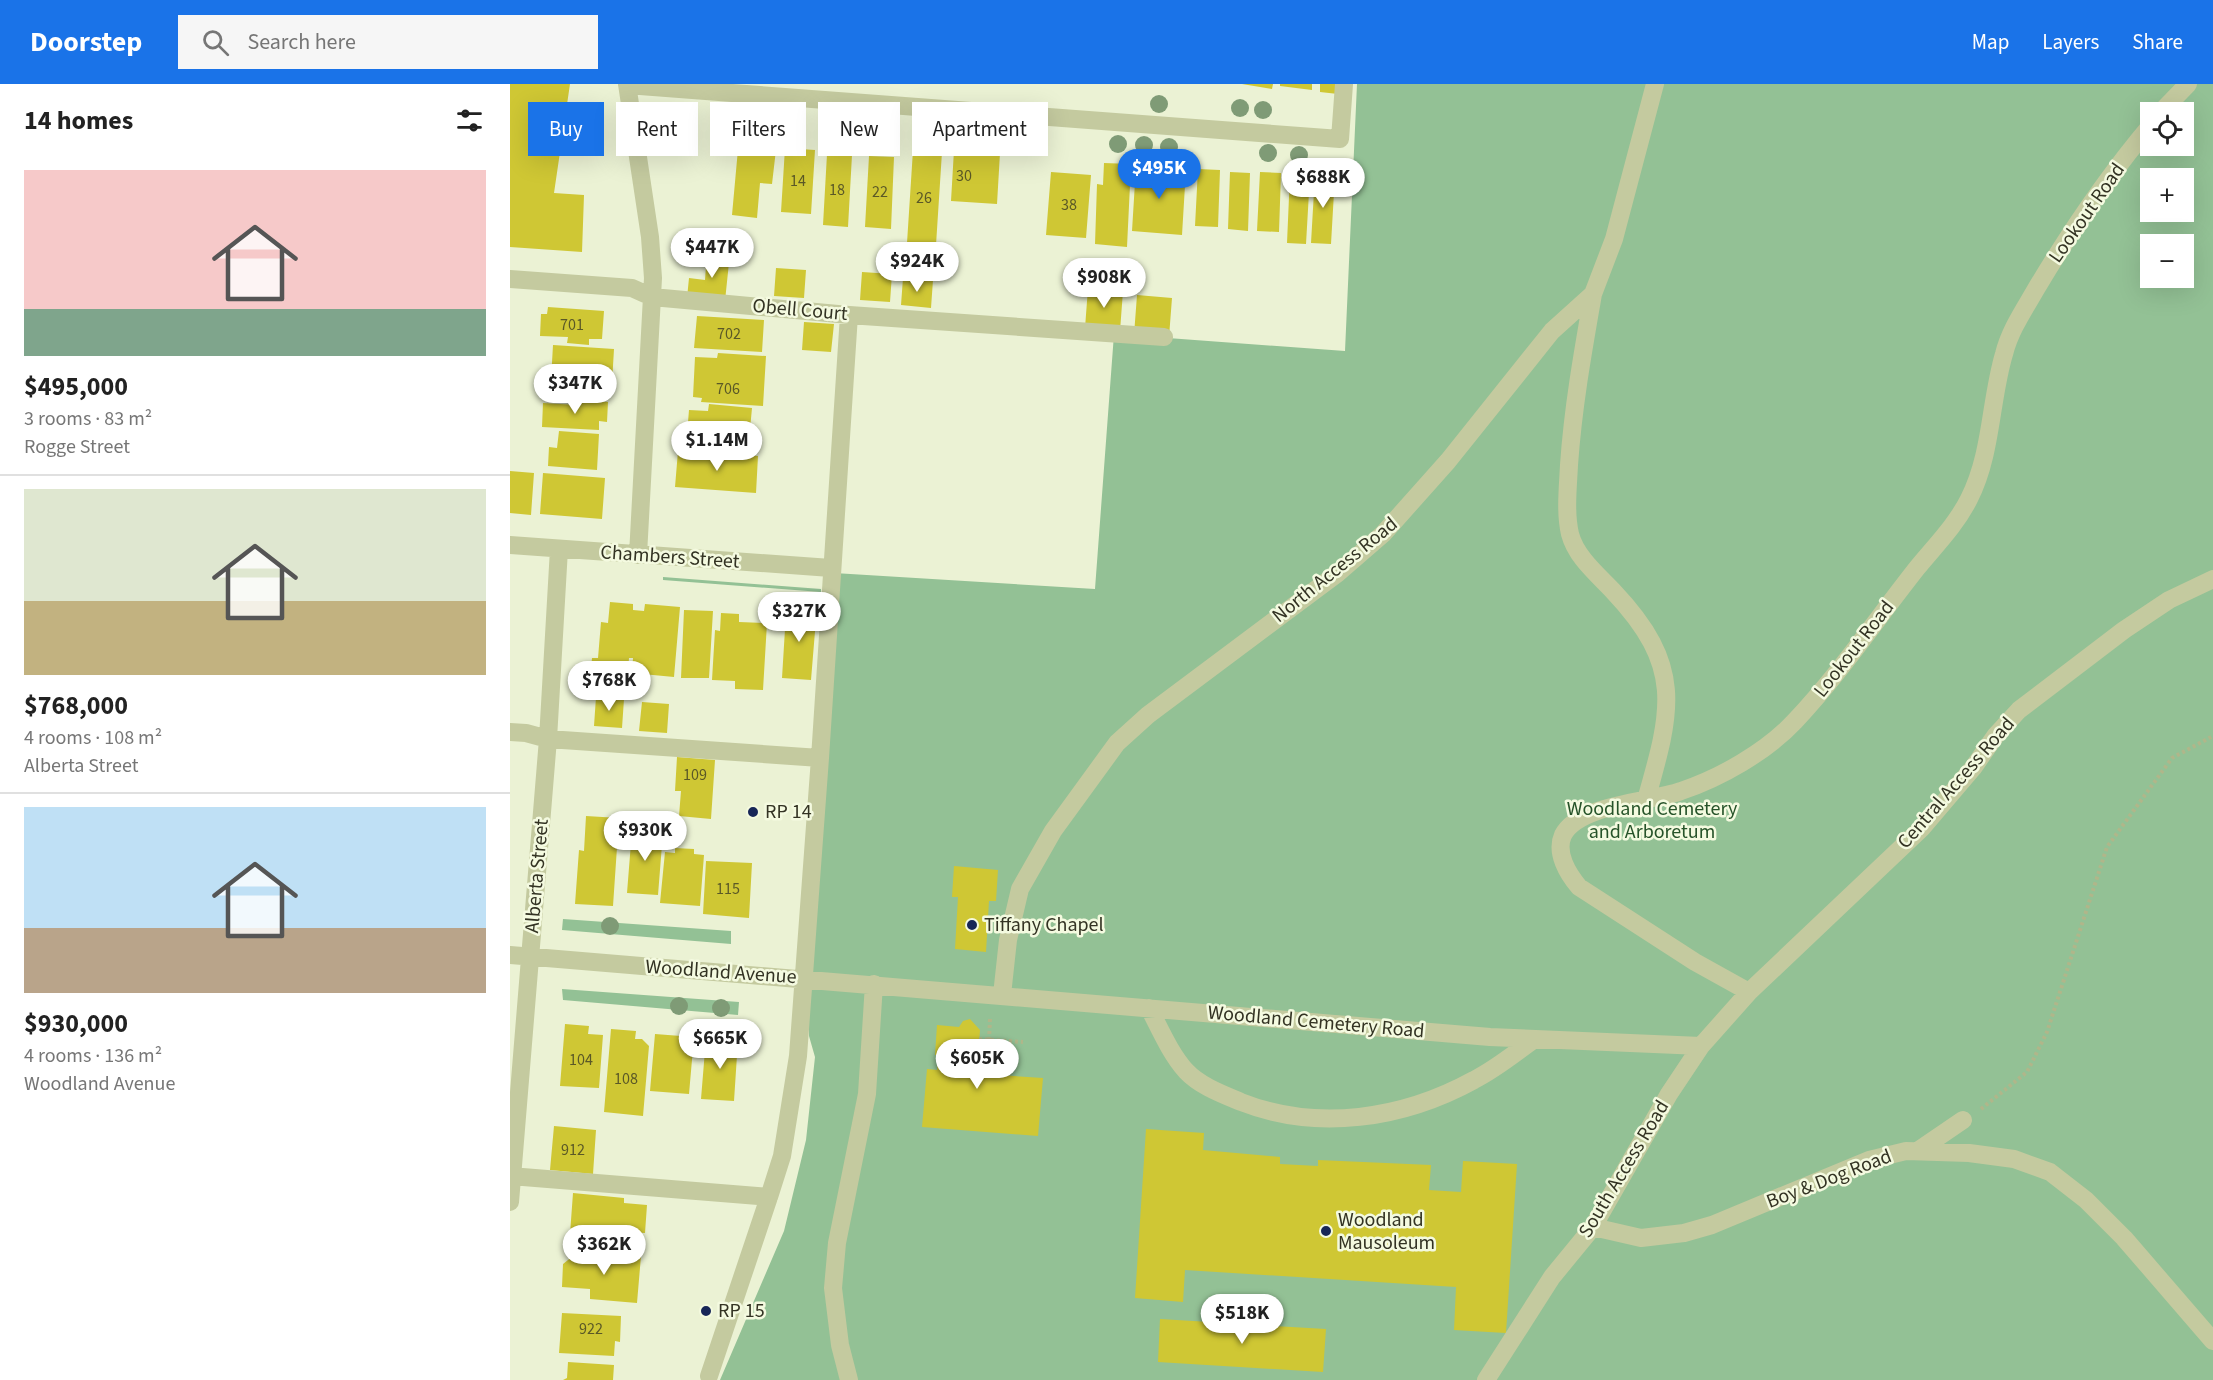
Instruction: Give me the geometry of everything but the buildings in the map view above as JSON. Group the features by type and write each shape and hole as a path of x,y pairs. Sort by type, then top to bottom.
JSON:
{"street":[{"path":"638,555 652,297 650,237 627,85 1340,139 1344,84"},
{"name":"North Access Road","path":"1002,995 1010,929 1020,889 1053,831 1117,743 1143,719 1338,573 1383,534 1448,462 1552,331 1593,294 1614,239 1655,84"},
{"path":"2171,102 2188,84"},
{"name":"Lookout Road","path":"1749,992 1695,962 1579,887 1566,871 1562,854 1562,837 1572,824 1594,813 1682,791 1754,754 1792,724 1842,669 1969,500 1983,460 2003,354 2012,331 2069,236 2140,140"},
{"name":"Obell Court","path":"510,279 632,288 652,297 849,315 1164,337"},
{"path":"1593,294 1573,412 1569,524 1574,546 1582,559 1642,625 1663,667 1667,691 1665,726 1646,800"},
{"path":"710,1376 782,1156 794,1088 820,758 849,315"},
{"name":"Chambers Street","path":"510,544 831,568"},
{"name":"Alberta Street","path":"510,1202 548,739 559,549"},
{"name":"Central Access Road","path":"1701,1046 1749,992 1922,828 1996,735 2019,710 2124,630 2169,600 2213,579"},
{"path":"510,732 526,733 548,739 820,758"},
{"name":"Woodland Avenue","path":"510,955 932,989"},
{"path":"849,1380 840,1345 833,1288 837,1243 867,1094 874,984"},
{"name":"Woodland Cemetery Road","path":"932,989 1534,1039 1701,1046"},
{"path":"1149,1008 1178,1060 1199,1082 1252,1106 1306,1119 1372,1116 1430,1099 1476,1079 1534,1039"},
{"name":"South Access Road","path":"1486,1380 1552,1277 1593,1227 1669,1094 1701,1046"},
{"path":"1919,1150 1963,1120"},
{"name":"Boy & Dog Road","path":"1593,1227 1635,1237 1677,1235 1712,1225 1869,1160 1919,1150 2014,1159 2057,1177 2107,1220 2213,1341"},
{"path":"511,1176 769,1197"}],"path":[{"path":"1963,1120 1985,1106 2027,1071 2047,1032 2107,846 2172,758 2213,736"},
{"path":"990,1040 991,1016"},
{"path":"979,1039 1023,1042"}],"green space":[{"name":"Woodland Cemetery and Arboretum","path":"1357,84 2213,84 2213,1380 720,1380 784,1231 806,1140 815,1057 809,1036 807,953 834,573 1095,589 1114,334 1345,351"},
{"path":"663,577 821,589 821,592 663,580"},
{"path":"563,919 731,931 731,944 562,930"},
{"path":"562,989 739,1002 738,1015 563,1000"}],"place":[{"name":"RP 14","path":"753,812"},
{"name":"Tiffany Chapel","path":"972,925"},
{"name":"Woodland Mausoleum","path":"1326,1231"},
{"name":"RP 15","path":"706,1311"}]}
